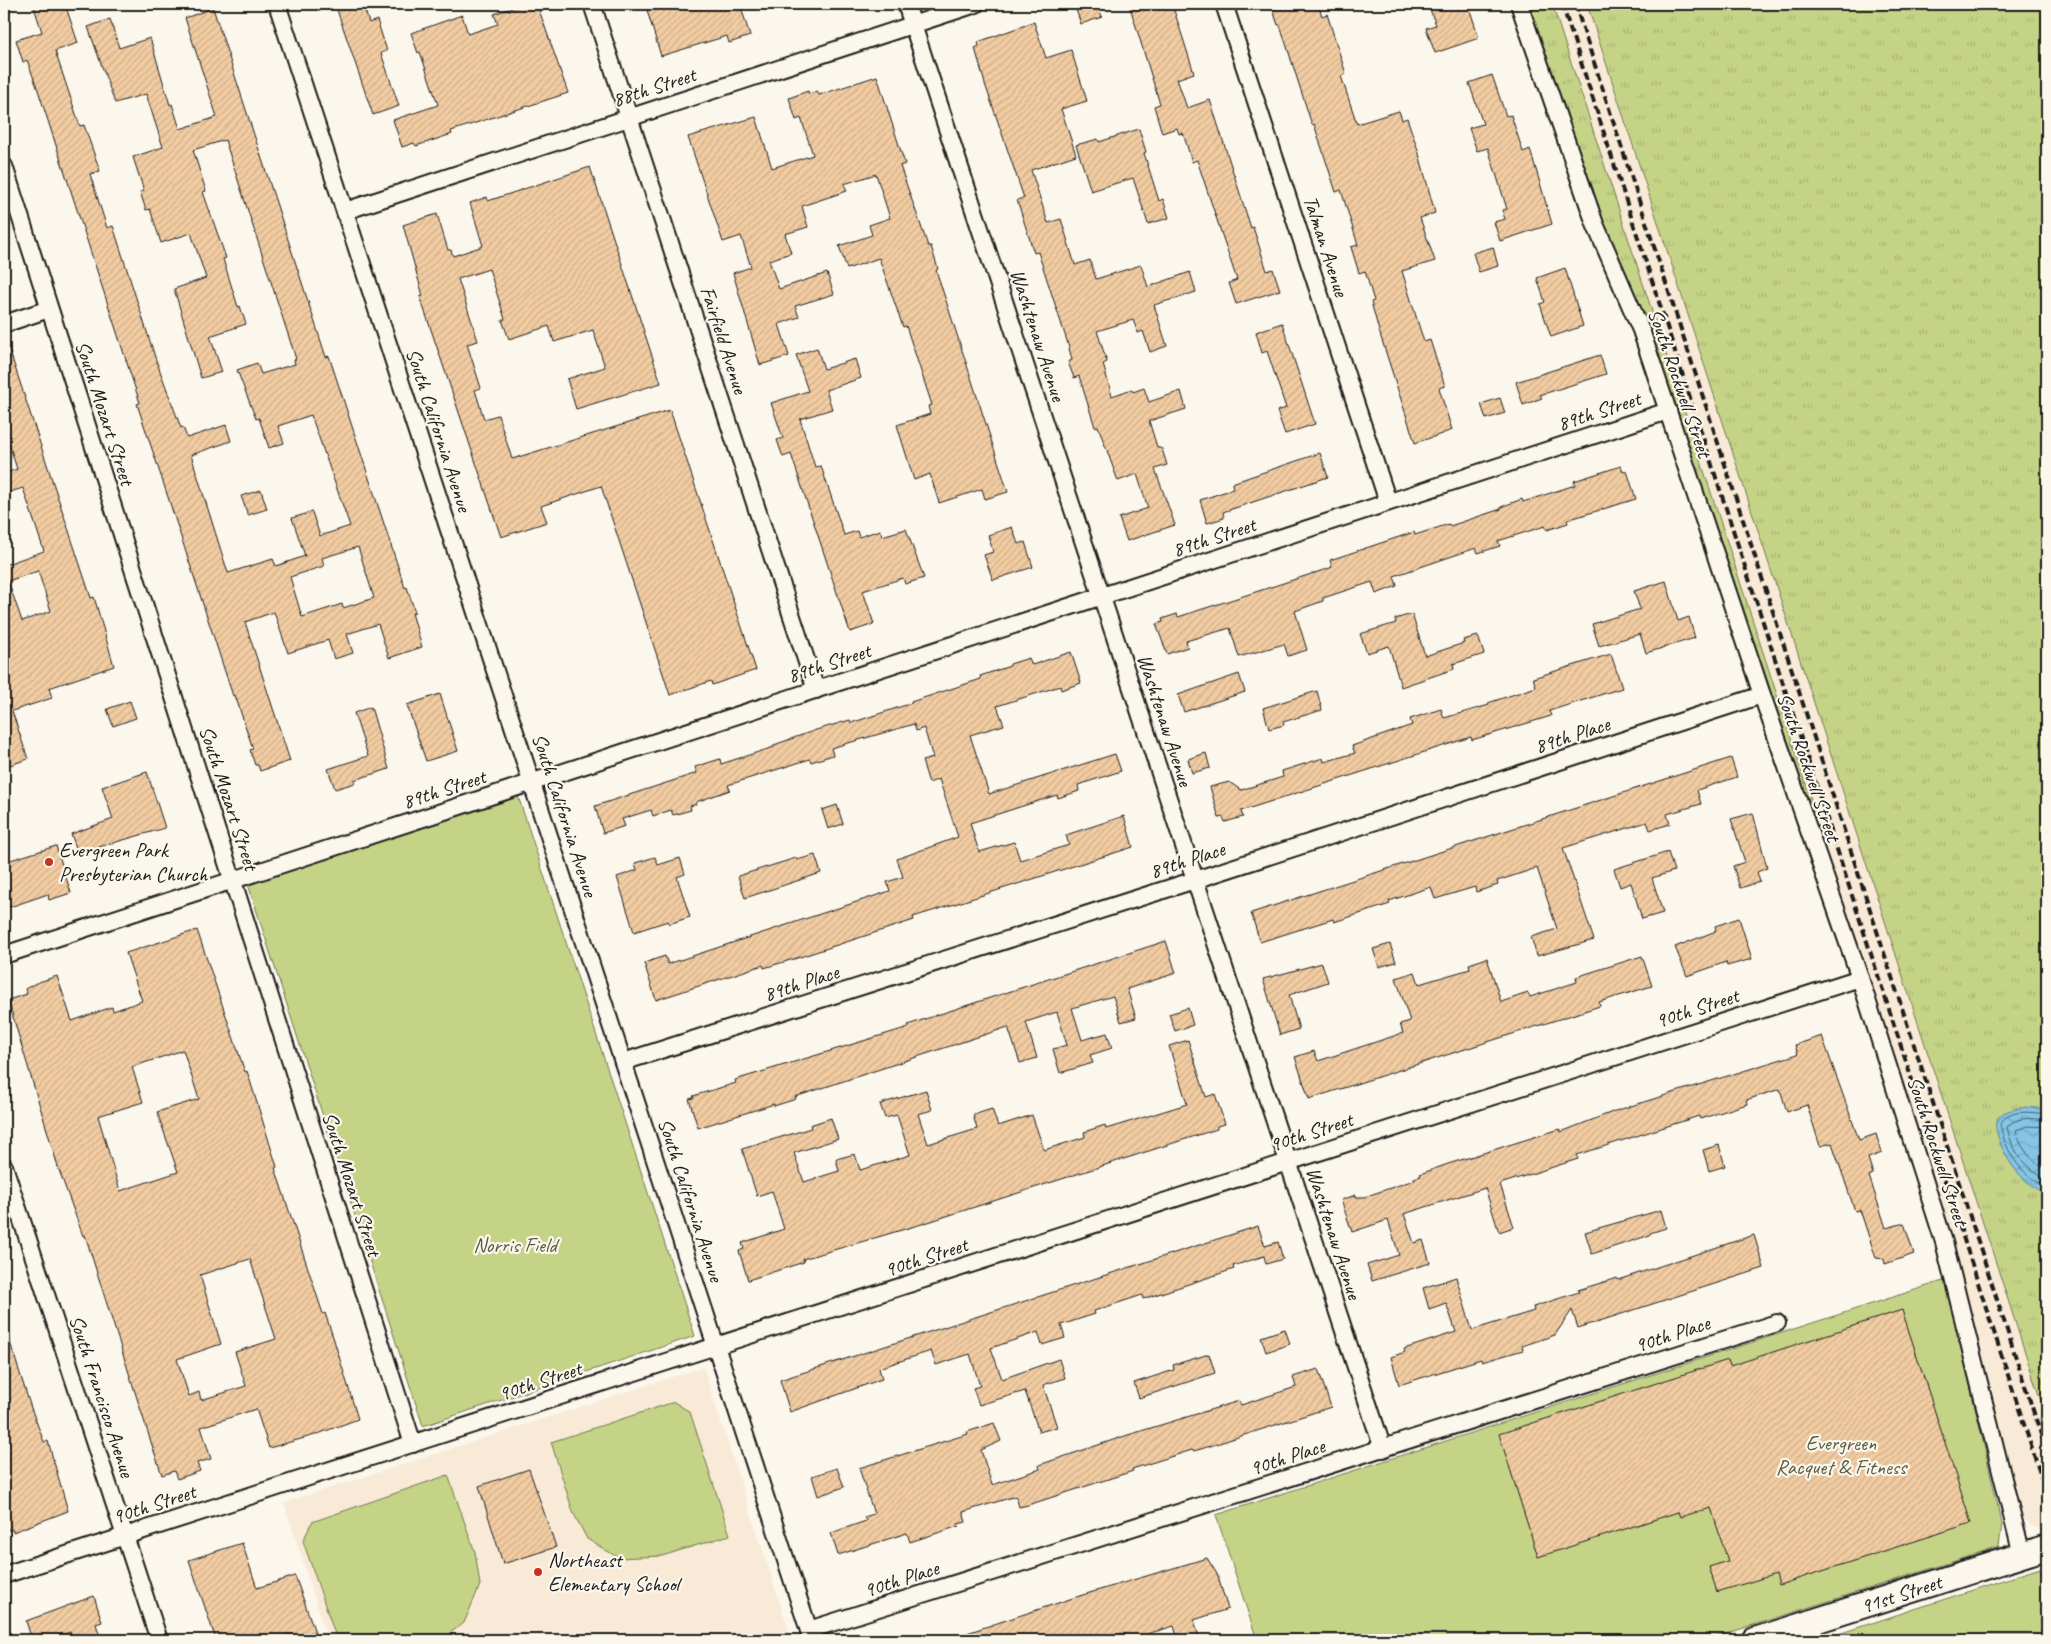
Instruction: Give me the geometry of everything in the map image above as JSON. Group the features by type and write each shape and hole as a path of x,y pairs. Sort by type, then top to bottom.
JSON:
{"street":[{"name":"South California Avenue","path":"277,4 811,1635"},
{"name":"Fairfield Avenue","path":"592,4 816,690"},
{"name":"Washtenaw Avenue","path":"906,4 1383,1449"},
{"name":"88th Street","path":"345,211 976,4"},
{"name":"Talman Avenue","path":"1224,4 1388,502"},
{"name":"South Rockwell Street","path":"1519,4 1595,224 1640,330 1762,695 1860,978 1944,1242 2022,1555"},
{"name":"South Mozart Street","path":"4,166 413,1444"},
{"path":"4,324 50,309"},
{"name":"89th Street","path":"4,955 1668,411"},
{"name":"89th Place","path":"623,1062 1195,880 1762,695"},
{"name":"90th Street","path":"4,1575 1860,978"},
{"name":"South Francisco Avenue","path":"4,1166 159,1640"},
{"name":"90th Place","path":"811,1635 1777,1323"},
{"name":"91st Street","path":"1755,1640 2047,1547"}],"shaded area":[{"path":"1552,4 1587,4 2047,1420 2047,1531 2031,1526 2022,1515 1959,1263 1909,1102 1813,819 1817,818"},
{"name":"Northeast Elementary School","path":"703,1367 792,1640 328,1640 284,1503"}],"green space":[{"path":"1529,4 1552,4 1817,818 1813,819 1654,346 1600,213"},
{"path":"1587,4 2047,4 2047,1420"},
{"name":"Norris Field","path":"518,796 695,1336 423,1426 248,884"},
{"name":"Evergreen Racquet & Fitness","path":"1946,1280 2002,1524 1999,1547 1706,1640 1257,1640 1216,1515"},
{"path":"674,1402 690,1412 730,1535 662,1556 619,1558 587,1539 573,1512 551,1442"},
{"path":"448,1475 475,1552 480,1585 464,1623 440,1640 337,1640 303,1541 312,1522"},
{"path":"2040,1568 2047,1591 2047,1640 1820,1640"}],"water":[{"path":"2026,1107 2047,1109 2047,1193 2029,1184 2015,1169 2004,1151 1997,1133 1996,1124 2000,1115 2010,1110"}],"building":[{"path":"33,4 65,4 78,43 55,51 80,126 84,125 100,171 90,174 107,228 113,226 156,360 181,428 183,427 187,438 226,425 231,441 191,455 228,573 273,559 276,566 305,556 292,518 312,512 320,536 350,526 311,415 278,426 284,443 269,448 259,418 256,419 237,370 257,363 261,374 295,364 294,360 296,359 225,140 193,150 206,191 203,192 226,258 223,259 238,307 240,306 246,324 210,336 222,372 201,378 174,289 206,278 191,233 161,243 150,209 146,210 140,192 144,191 133,157 163,147 146,94 115,103 88,27 110,19 119,48 150,38 170,105 172,104 180,129 217,117 185,18 213,8 326,357 329,356 405,588 407,587 415,612 412,613 422,647 389,658 378,624 347,634 353,653 334,659 328,640 288,653 274,612 245,622 290,761 260,771 258,765 255,765 250,750 253,749 235,695 233,696 137,404 140,403 38,90 27,60 23,62 16,40 42,32","holes":["358,547 374,598 343,608 342,604 302,617 290,577 324,566 322,558"]},
{"path":"335,4 363,4 369,23 377,20 387,51 381,53 399,106 373,115"},
{"path":"524,4 537,4 568,93 451,131 452,134 416,146 414,143 402,147 393,120 438,105 420,52 418,53 411,33 462,15 468,34 498,24 494,14"},
{"path":"645,4 740,4 750,36 729,43 727,36 661,56"},
{"path":"1074,4 1098,4 1102,17 1081,24"},
{"path":"1129,4 1172,4 1194,73 1177,79 1187,108 1210,100 1251,228 1253,227 1267,271 1273,269 1280,290 1236,304 1229,283 1237,280 1197,160 1192,162 1183,133 1179,134 1177,128 1162,133 1154,106 1160,104"},
{"path":"1290,4 1318,4 1322,16 1327,14 1346,74 1341,76 1357,124 1399,111 1402,120 1407,118 1418,150 1435,213 1420,218 1435,261 1402,271 1424,342 1430,340 1445,386 1439,388 1452,430 1415,443 1379,331 1371,302 1374,301 1365,271 1359,273 1351,247 1358,245 1341,190 1336,192 1280,25 1278,25 1273,10"},
{"path":"1428,4 1468,4 1479,38 1435,53 1426,28 1436,25"},
{"path":"1034,22 1046,58 1071,50 1087,101 1061,109 1076,155 1031,170 1048,223 1061,219 1075,265 1090,260 1096,279 1141,265 1148,287 1190,272 1196,292 1154,305 1167,346 1150,352 1143,331 1138,333 1133,320 1097,331 1107,362 1103,364 1112,396 1132,389 1133,392 1144,388 1149,402 1181,391 1186,409 1149,421 1157,447 1162,449 1167,465 1155,469 1175,525 1127,541 1119,518 1148,508 1137,474 1118,481 1098,426 1095,427 1079,376 1074,378 1068,362 1072,360 1068,344 1038,252 1034,253 1017,200 1024,198 985,84 975,48 979,46 978,42"},
{"path":"1492,75 1506,116 1511,115 1523,152 1530,149 1552,224 1500,241 1494,222 1505,219 1502,210 1507,209 1488,148 1477,151 1469,128 1483,124 1469,83"},
{"path":"877,76 905,164 900,166 928,246 931,246 938,269 936,270 1008,492 985,499 982,489 939,503 930,474 914,480 897,425 930,414 928,406 932,405 906,326 903,327 879,258 847,269 839,246 872,235 869,225 890,218 876,174 844,184 847,191 802,206 808,227 785,234 791,253 769,260 779,289 827,273 834,294 795,306 799,317 779,324 789,356 760,365 733,273 751,267 741,236 723,242 688,137 756,117 772,168 813,155 801,118 796,120 789,98 808,91 809,94 817,91 819,95"},
{"path":"1139,129 1146,152 1144,153 1159,201 1163,199 1169,218 1148,224 1133,178 1091,191 1076,145 1098,139 1099,142"},
{"path":"590,167 661,383 576,409 567,379 605,367 593,330 554,342 549,326 509,339 502,320 505,319 489,269 458,279 478,341 467,344 481,388 475,390 484,419 498,415 512,459 670,410 756,670 712,685 711,681 670,695 601,486 541,506 547,522 501,537 420,297 423,296 403,225 437,214 448,250 451,250 453,256 483,246 470,203 487,197 488,201"},
{"path":"1493,247 1498,266 1479,272 1473,253"},
{"path":"1565,268 1583,326 1551,337 1540,304 1545,302 1537,278"},
{"path":"1282,323 1315,424 1285,434 1277,411 1286,408 1267,351 1262,353 1256,332"},
{"path":"4,343 7,343 91,598 94,597 114,666 49,688 52,698 12,711 28,759 4,767 4,565 44,551 23,488 7,493 4,484 4,474 17,469 4,428","holes":["38,571 51,611 22,621 8,581"]},
{"path":"817,348 824,369 855,359 861,378 826,390 832,409 800,419 815,467 821,466 844,535 857,531 859,537 880,530 882,536 906,529 924,578 905,584 903,578 863,591 874,624 850,632 791,454 783,457 777,440 783,438 771,403 808,391 796,355"},
{"path":"1600,355 1606,374 1540,395 1542,398 1523,405 1516,382"},
{"path":"1500,398 1505,413 1486,419 1481,404"},
{"path":"1320,453 1328,477 1223,512 1224,518 1207,523 1200,500 1233,489 1232,483"},
{"path":"1621,466 1623,472 1627,471 1636,499 1567,520 1568,523 1547,530 1545,526 1498,541 1500,546 1478,553 1476,548 1394,576 1397,586 1376,594 1372,582 1323,598 1323,601 1295,611 1307,650 1288,656 1284,644 1239,657 1230,628 1186,641 1188,647 1167,654 1156,624 1163,622 1162,619 1177,614 1178,617 1330,568 1332,567 1330,560 1414,532 1415,535 1449,524 1450,526 1501,509 1501,507 1522,499 1523,502 1575,485 1574,481"},
{"path":"261,490 267,509 248,515 241,496"},
{"path":"1012,527 1018,544 1025,542 1033,567 993,580 984,555 993,552 988,535"},
{"path":"1666,581 1678,621 1689,617 1695,638 1646,653 1640,634 1599,646 1592,624 1640,609 1634,591"},
{"path":"1412,614 1425,656 1464,643 1463,640 1478,636 1484,654 1453,664 1454,669 1401,687 1389,646 1367,653 1360,634 1396,623 1395,619"},
{"path":"1071,652 1081,683 1061,690 1060,686 997,706 1004,725 970,735 989,794 1115,754 1121,771 1078,785 1079,791 1058,798 1057,795 970,823 979,852 1014,842 1020,860 1069,845 1066,835 1124,816 1133,847 913,917 914,920 797,958 764,968 763,965 656,1000 644,963 665,956 668,964 890,891 887,882 903,877 897,859 958,837 939,779 929,783 922,761 933,758 924,728 916,731 914,724 831,748 833,755 811,762 810,759 728,785 730,790 696,802 696,804 690,806 691,810 673,815 671,810 653,816 651,810 622,819 625,826 603,833 595,806 697,773 695,767 720,759 721,764 774,747 774,745 816,730 850,720 851,723 912,703 981,679 980,676 1010,666 1010,664 1029,658 1032,665"},
{"path":"1611,654 1622,688 1549,711 1551,716 1472,740 1471,737 1241,811 1243,817 1225,822 1223,817 1219,818 1210,787 1229,782 1241,790 1283,777 1282,771 1323,758 1324,762 1355,753 1352,746 1412,725 1410,719 1441,709 1444,718 1489,705 1488,703 1536,687 1533,678"},
{"path":"1239,674 1245,692 1184,712 1178,695"},
{"path":"1317,691 1322,710 1283,722 1284,725 1269,729 1263,708"},
{"path":"440,694 458,751 426,761 407,705"},
{"path":"130,701 136,718 113,726 107,709"},
{"path":"371,707 389,769 354,780 355,783 335,789 328,769 368,756 354,713"},
{"path":"1206,753 1210,768 1192,773 1188,759"},
{"path":"1731,758 1737,777 1697,790 1701,804 1667,814 1670,824 1650,830 1647,822 1563,848 1594,940 1537,956 1531,937 1557,929 1537,868 1497,881 1498,885 1476,892 1475,887 1435,899 1431,887 1389,901 1390,904 1334,922 1333,919 1260,942 1251,913"},
{"path":"147,772 165,828 78,853 71,834 113,819 102,787"},
{"path":"837,805 843,824 828,829 822,810"},
{"path":"1753,813 1767,868 1757,872 1760,882 1740,888 1733,866 1745,862 1731,819"},
{"name":"Evergreen Park Presbyterian Church","path":"56,846 71,893 49,900 48,894 4,909 4,862"},
{"path":"1668,852 1674,871 1652,878 1663,913 1642,919 1631,883 1620,887 1614,869"},
{"path":"815,855 821,873 745,898 738,876 796,858 797,860"},
{"path":"655,857 658,865 680,858 685,874 677,877 690,917 669,924 668,921 634,932 617,877 637,870 635,863"},
{"path":"1739,918 1752,959 1727,966 1726,962 1687,976 1675,947 1716,931 1715,926"},
{"path":"197,930 245,1072 247,1071 277,1167 275,1168 323,1314 325,1313 334,1340 358,1419 315,1435 269,1448 256,1409 201,1427 211,1459 197,1463 200,1471 177,1479 174,1471 162,1475 85,1235 83,1236 59,1170 8,1000 27,994 25,989 57,976 72,1021 112,1007 113,1011 142,1001 126,953","holes":["183,1050 199,1099 157,1112 178,1172 120,1191 98,1116 143,1102 132,1067","250,1259 276,1339 235,1352 246,1386 201,1400 199,1392 189,1396 177,1359 221,1344 200,1275"]},
{"path":"1166,941 1176,973 1127,989 1136,1018 1121,1022 1113,996 1072,1008 1082,1040 1107,1033 1112,1048 1090,1055 1093,1063 1060,1073 1053,1049 1067,1045 1057,1012 1026,1022 1037,1058 1020,1063 1008,1027 795,1097 796,1099 698,1128 689,1099 694,1098 693,1096 736,1083 735,1080 909,1027 908,1025 934,1016"},
{"path":"1390,944 1396,962 1379,967 1373,949"},
{"path":"1642,956 1652,986 1599,1002 1600,1006 1309,1099 1295,1057 1314,1051 1318,1061 1403,1033 1400,1024 1410,1021 1396,978 1415,972 1419,984 1470,969 1469,964 1487,958 1501,1002 1528,993 1530,997 1577,982 1576,977"},
{"path":"1322,963 1328,982 1289,995 1299,1029 1280,1035 1263,979"},
{"path":"1188,1008 1193,1025 1175,1031 1169,1014"},
{"path":"1822,1036 1859,1140 1876,1134 1882,1153 1868,1158 1873,1174 1869,1176 1886,1228 1904,1223 1914,1254 1885,1264 1884,1259 1876,1258 1860,1210 1855,1211 1832,1143 1820,1146 1807,1105 1787,1112 1780,1089 1746,1100 1747,1104 1700,1119 1699,1116 1577,1155 1578,1159 1500,1184 1514,1227 1499,1232 1485,1188 1404,1214 1414,1243 1423,1240 1430,1263 1372,1281 1367,1265 1399,1255 1388,1220 1352,1232 1341,1200 1356,1195 1356,1197 1364,1197 1414,1180 1414,1178 1421,1176 1420,1174 1448,1164 1560,1129 1561,1132 1615,1111 1798,1054 1795,1045"},
{"path":"1188,1040 1206,1097 1215,1094 1225,1124 1217,1126 1217,1129 922,1224 803,1259 804,1262 748,1280 739,1251 744,1249 742,1243 784,1229 772,1191 757,1196 742,1149 811,1128 810,1125 831,1118 838,1139 794,1153 804,1182 839,1171 836,1159 855,1154 860,1170 910,1155 897,1115 885,1118 880,1104 926,1090 932,1110 918,1114 928,1144 977,1129 973,1115 992,1109 998,1126 1032,1115 1044,1150 1085,1137 1084,1132 1105,1125 1106,1129 1187,1104 1169,1046"},
{"path":"1719,1145 1725,1166 1709,1171 1703,1150"},
{"path":"1661,1210 1666,1228 1592,1254 1585,1232"},
{"path":"1258,1226 1265,1246 1278,1242 1283,1259 1266,1264 1264,1256 1233,1266 1234,1269 1143,1299 1142,1295 1094,1311 1095,1314 1061,1325 1065,1338 1042,1345 1038,1332 991,1348 1002,1379 1059,1359 1065,1378 1043,1385 1057,1427 1039,1432 1025,1391 979,1405 973,1388 980,1386 970,1354 936,1365 931,1351 879,1368 882,1379 790,1412 780,1380"},
{"path":"1754,1235 1764,1268 1578,1328 1572,1310 1555,1335 1522,1346 1523,1350 1482,1362 1481,1359 1399,1385 1391,1357 1405,1352 1404,1349 1456,1332 1446,1303 1429,1309 1423,1288 1456,1277 1472,1330 1534,1311 1533,1307 1579,1292 1578,1290 1617,1278 1618,1280"},
{"path":"1902,1310 1971,1523 1779,1585 1776,1574 1717,1592 1709,1567 1728,1561 1711,1508 1680,1517 1678,1512 1538,1557 1499,1434 1728,1360 1730,1366"},
{"path":"1285,1329 1290,1344 1266,1352 1261,1337"},
{"path":"7,1333 31,1408 44,1442 48,1441 68,1511 13,1532 12,1529 4,1531 4,1334"},
{"path":"1209,1354 1215,1373 1139,1398 1134,1383 1174,1370 1173,1365"},
{"path":"1318,1369 1331,1407 1132,1469 1133,1471 1028,1505 1019,1507 1016,1496 963,1512 966,1522 958,1524 959,1526 910,1542 907,1533 838,1555 831,1533 866,1521 864,1517 874,1514 859,1468 968,1434 967,1432 994,1423 1001,1441 981,1450 992,1485 1040,1469 1039,1465 1128,1435 1239,1401 1241,1405 1296,1387 1293,1377"},
{"path":"837,1468 844,1487 818,1496 812,1476"},
{"path":"529,1469 556,1547 503,1564 479,1486"},
{"path":"242,1543 257,1588 295,1576 315,1632 293,1640 291,1634 271,1640 216,1640 189,1560"},
{"path":"1207,1558 1217,1574 1228,1609 1194,1620 1200,1640 1178,1640 1174,1626 1127,1640 1124,1633 1102,1640 955,1640 955,1637 1076,1597"},
{"path":"94,1596 102,1622 96,1624 101,1640 73,1640 70,1632 45,1640 32,1640 26,1621"}],"railway":[{"path":"1562,4 2047,1495"},
{"path":"1575,4 2047,1453"}],"place":[{"name":"Evergreen Park Presbyterian Church","path":"49,862"},
{"name":"Northeast Elementary School","path":"538,1572"}]}
